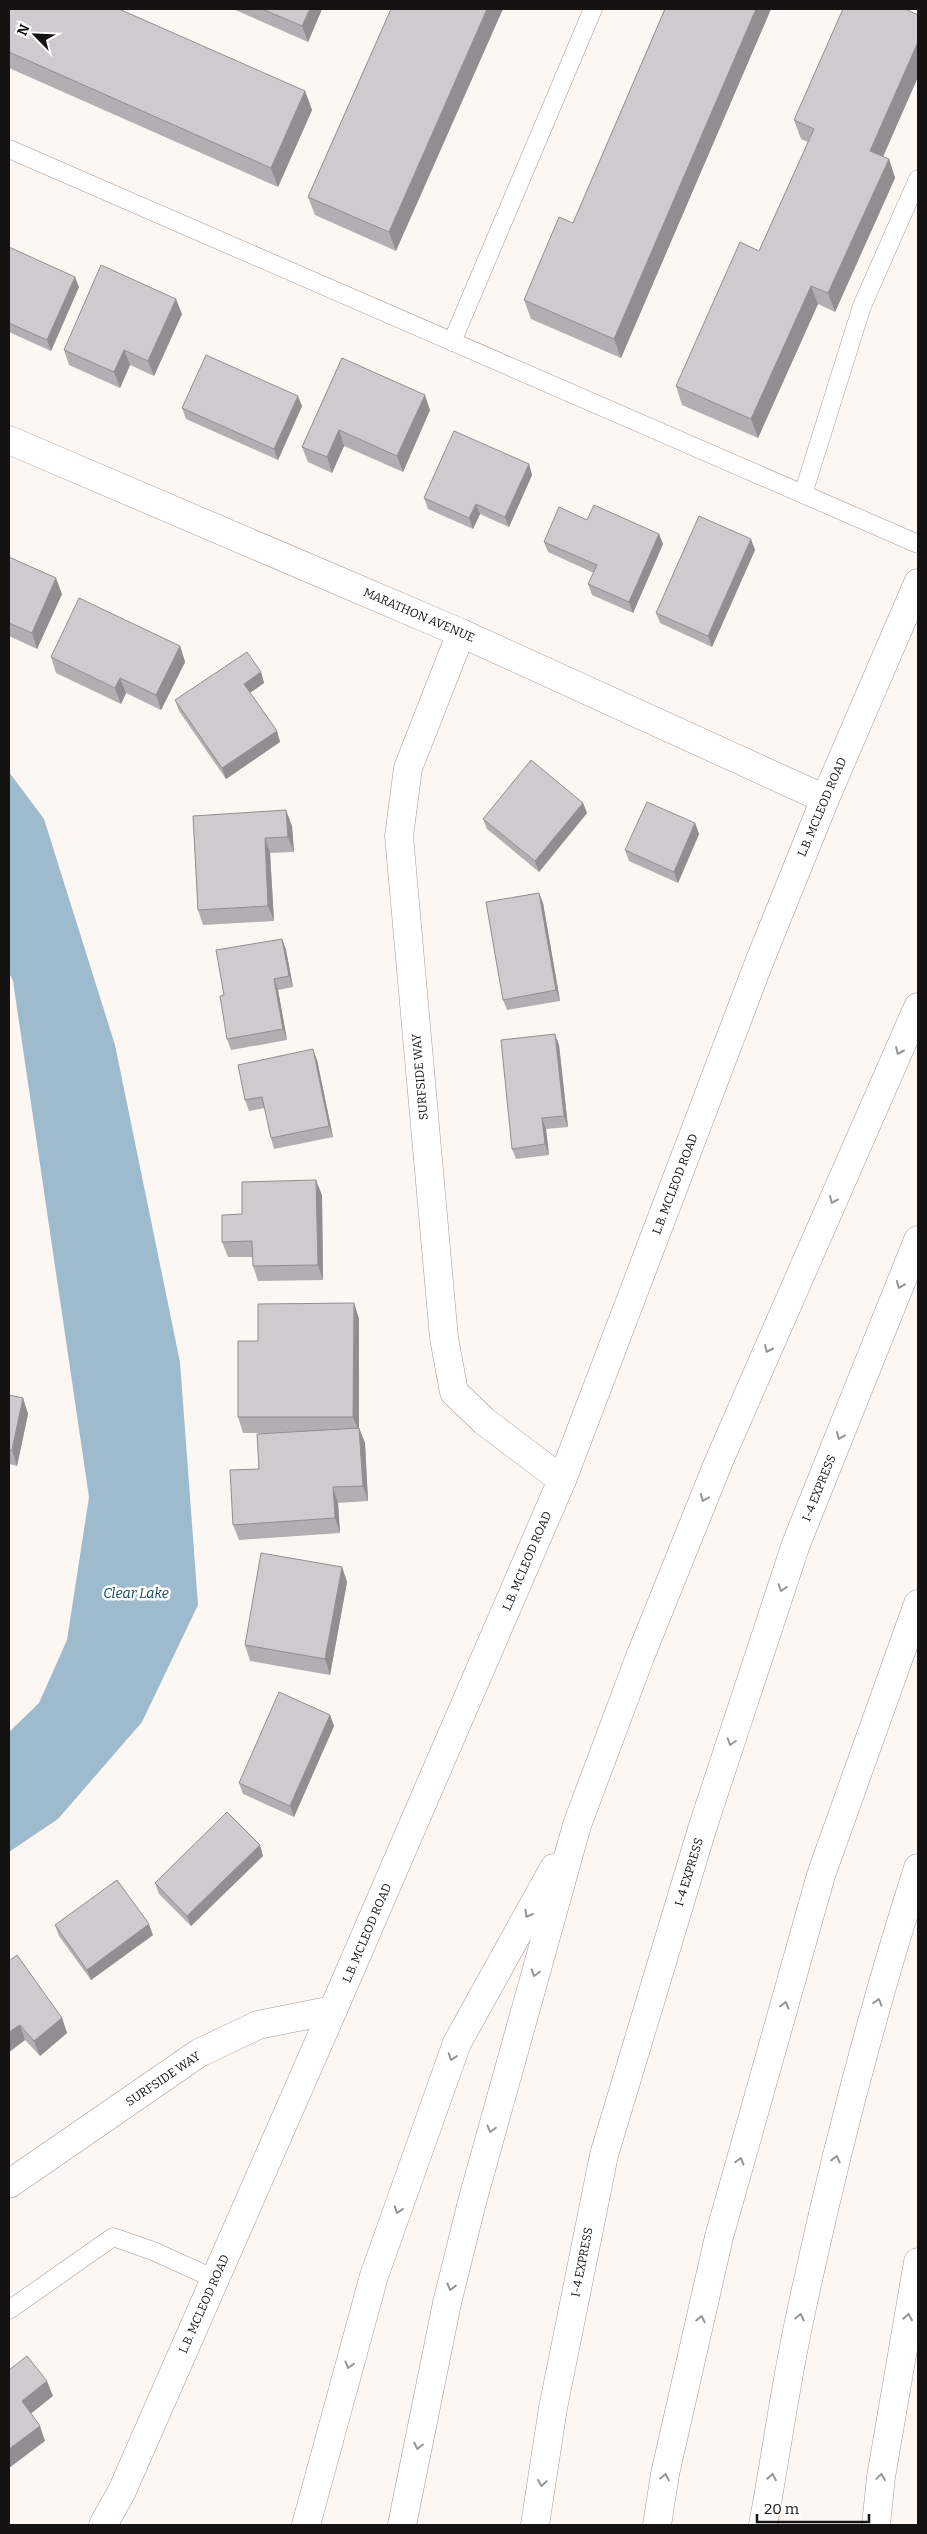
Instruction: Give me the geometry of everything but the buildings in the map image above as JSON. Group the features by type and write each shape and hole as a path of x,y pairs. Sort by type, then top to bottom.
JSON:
{"main road":[{"name":"MARATHON AVENUE","path":"9,440 461,633 825,799"},
{"name":"L.B. MCLEOD ROAD","path":"103,2525 122,2491 333,2010 562,1480 760,960 825,799 918,582"},
{"name":"SURFSIDE WAY","path":"461,633 408,768 399,836 444,1338 454,1392 484,1421 562,1480"},
{"path":"402,2525 447,2302 470,2211 577,1825 640,1657 719,1461 918,1007"},
{"name":"I-4 EXPRESS","path":"535,2525 553,2408 604,2155 703,1826 796,1544 918,1240"},
{"path":"656,2525 665,2474 719,2237 816,1894 892,1672 918,1604"},
{"path":"306,2525 374,2276 457,2043 577,1825"},
{"path":"764,2525 800,2319 831,2180 863,2053 918,1868"},
{"name":"SURFSIDE WAY","path":"9,2184 199,2053 258,2025 333,2010"},
{"path":"876,2525 880,2477 918,2262"}],"lane":[{"path":"452,342 594,9"},
{"path":"9,149 918,544"},
{"path":"803,494 862,306 918,179"},
{"path":"9,2310 113,2237 153,2251 215,2278"}],"water":[{"name":"Clear Lake","path":"9,772 44,819 115,1045 180,1362 198,1605 142,1722 58,1819 9,1852 9,1732 39,1703 67,1640 89,1497 13,981 9,973"}]}
